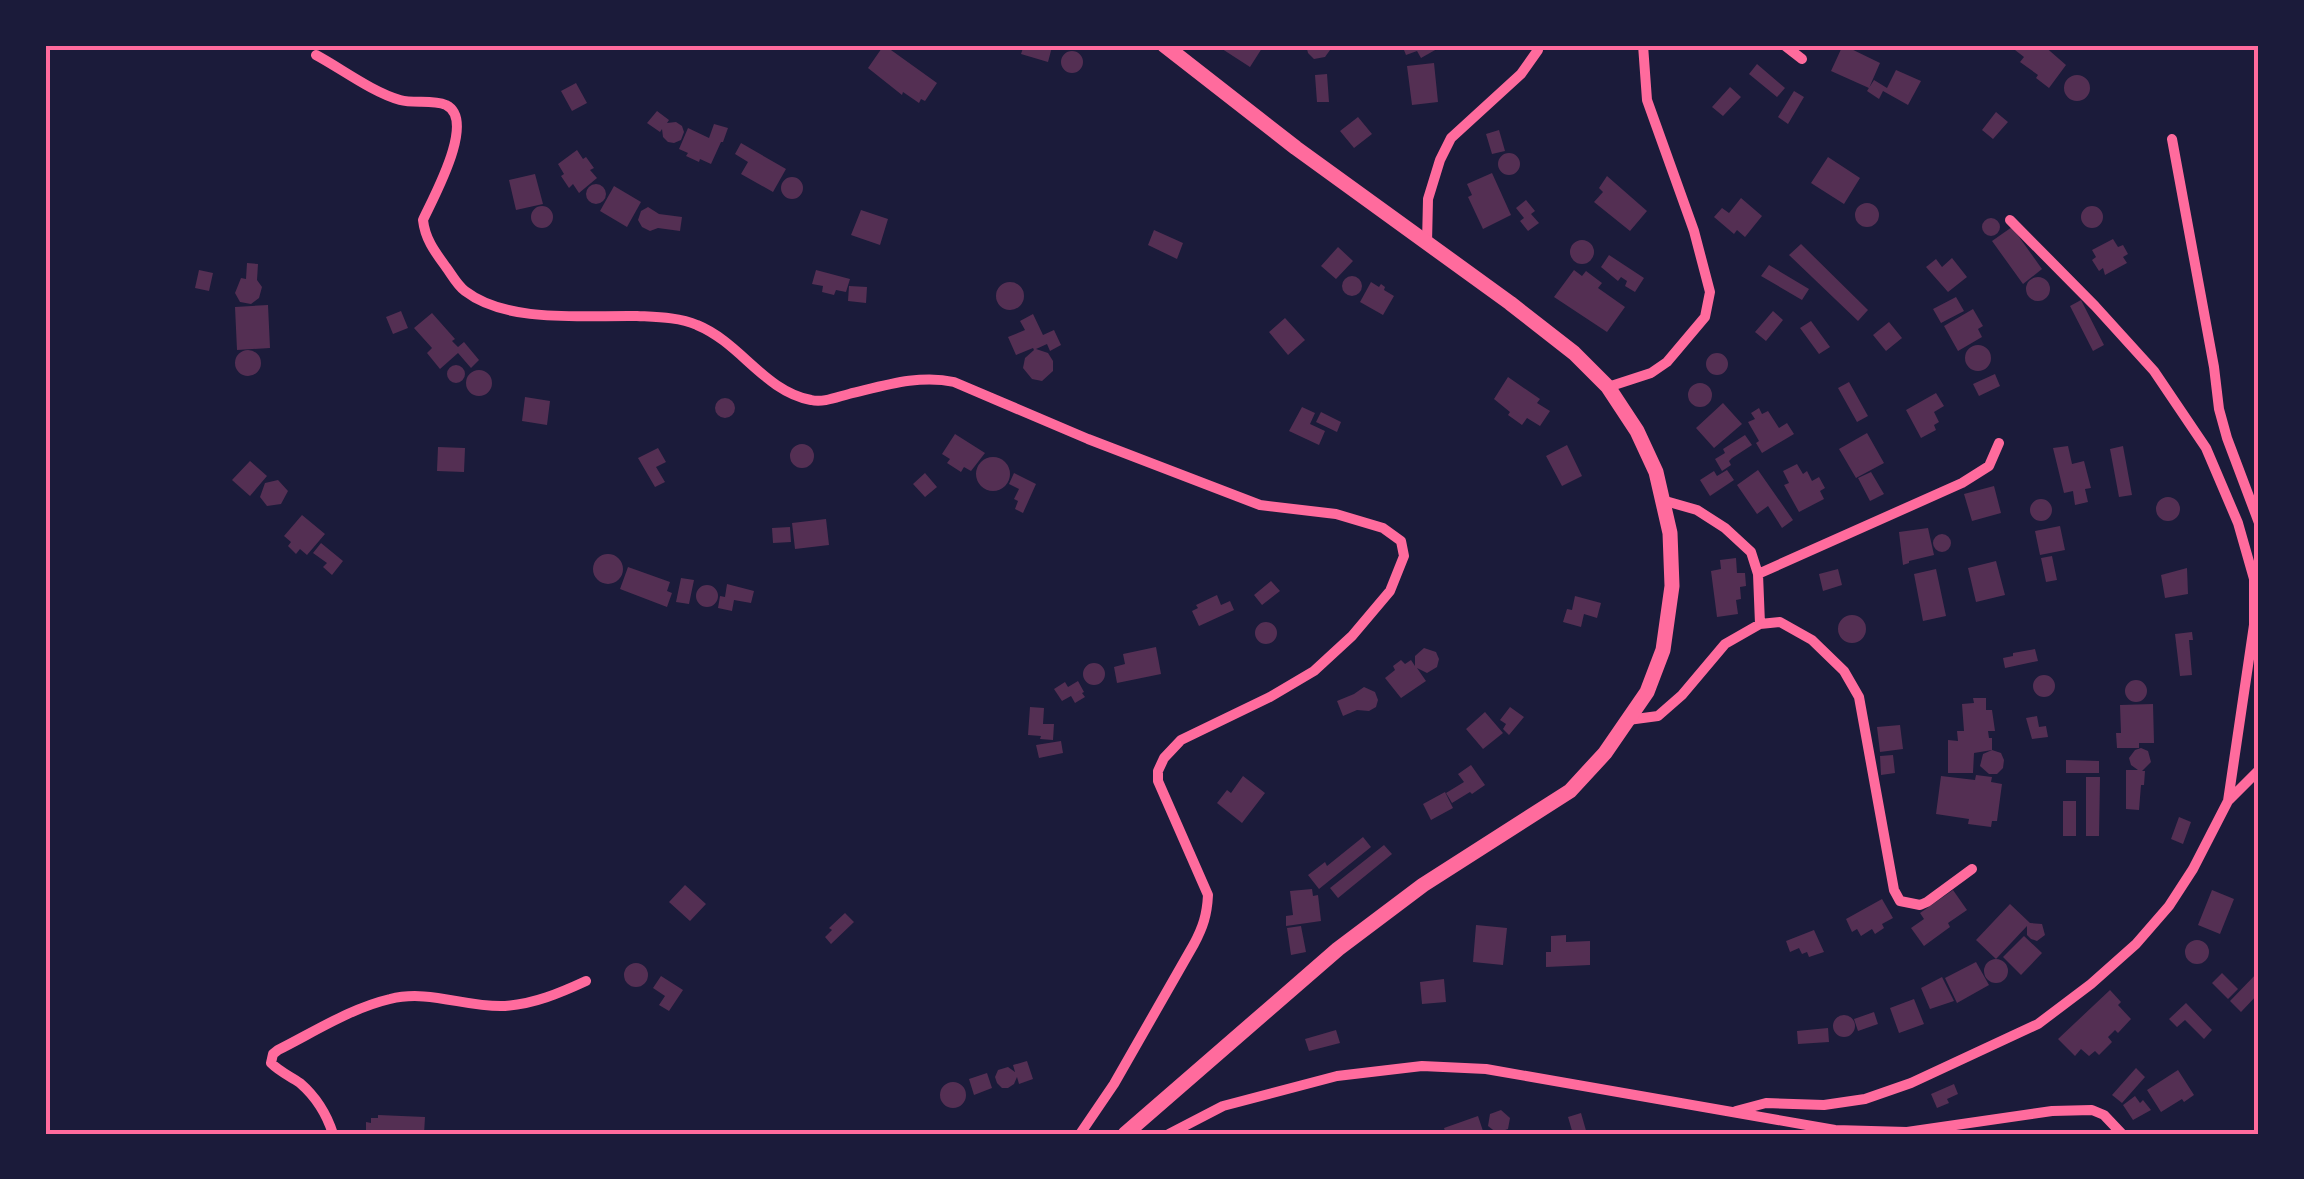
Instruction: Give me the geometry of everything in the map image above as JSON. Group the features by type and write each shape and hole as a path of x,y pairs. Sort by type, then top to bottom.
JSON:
{"street":[{"path":"1125,1134 1338,949 1422,885 1570,791 1605,753 1647,692 1663,650 1672,586 1670,533 1656,472 1637,431 1608,387 1510,303 1296,148 1164,45"},
{"path":"1608,387 1652,373 1667,362 1705,316 1710,292 1694,231 1647,100 1643,45"},
{"path":"1784,45 1802,59"},
{"path":"1427,243 1428,200 1451,138 1521,74 1538,50"},
{"path":"316,55 390,96 441,103 453,110 458,135 424,220 425,234 462,289 480,301 503,310 535,314 657,317 693,323 720,336 772,383 816,402 902,382 935,378 954,382 1260,505 1336,514 1384,528 1402,541 1404,556 1390,591 1352,636 1314,672 1270,698 1181,740 1164,758 1158,782 1208,895 1207,913 1204,926 1114,1084 1080,1134"},
{"path":"2172,139 2220,410 2259,524"},
{"path":"1736,1111 1766,1103 1824,1106 1865,1099 1910,1083 2038,1024 2136,944 2169,906 2193,870 2228,801 2254,625 2254,579 2238,523 2206,448 2154,372 2010,220"},
{"path":"1758,574 1962,483 1989,466 1999,444"},
{"path":"1662,500 1696,510 1751,552 1758,574 1760,624"},
{"path":"1628,720 1658,716 1725,644 1760,624 1780,622 1812,640 1844,672 1859,697 1894,890 1900,900 1927,902 1972,869"},
{"path":"2249,667 2259,648"},
{"path":"2228,801 2259,770"},
{"path":"333,1134 314,1098 299,1082 275,1068 272,1054 348,1014 391,998 423,996 505,1006 548,998 586,981"},
{"path":"1169,1134 1223,1106 1338,1076 1422,1066 1486,1069 1835,1130 1907,1132 2052,1110 2092,1110 2104,1115 2122,1134"}],"building":[{"path":"884,45 937,83 925,101 921,99 919,103 903,92 902,95 868,68"},
{"path":"1024,45 1052,47 1048,62 1021,54"},
{"path":"1216,45 1264,45 1250,67"},
{"path":"1306,45 1329,45 1330,50 1325,57 1314,59"},
{"path":"1402,45 1444,45 1421,58 1417,51 1406,55"},
{"path":"1843,45 1880,63 1869,88 1831,71"},
{"path":"2019,45 2043,45 2066,65 2049,88 2020,62 2024,57 2015,50"},
{"path":"1072,51 1080,54 1080,70 1072,73 1064,70 1061,62 1064,54"},
{"path":"1434,63 1438,102 1412,105 1407,66"},
{"path":"1757,64 1785,88 1777,97 1749,74"},
{"path":"1896,70 1921,81 1908,105 1883,91 1879,99 1867,91 1874,80 1887,88"},
{"path":"1327,74 1329,102 1317,102 1315,75"},
{"path":"2077,75 2086,79 2090,88 2086,97 2077,101 2068,97 2064,88 2068,79"},
{"path":"576,83 587,103 572,111 561,91"},
{"path":"1730,87 1741,97 1723,116 1712,107"},
{"path":"1794,91 1804,97 1788,124 1778,117"},
{"path":"657,111 669,120 667,123 682,126 681,140 668,142 662,129 660,132 647,123"},
{"path":"1996,112 2008,122 1993,139 1982,130"},
{"path":"1358,117 1372,134 1354,148 1340,131"},
{"path":"714,124 728,128 711,164 686,156 688,153 679,149 688,128 709,138"},
{"path":"1499,130 1505,151 1492,154 1486,134"},
{"path":"741,143 786,169 773,192 741,174 748,162 735,154"},
{"path":"577,150 594,168 590,170 597,178 579,193 573,184 569,188 558,164"},
{"path":"1509,153 1517,156 1517,172 1509,175 1501,172 1498,164 1501,156"},
{"path":"1828,157 1860,178 1844,204 1811,183"},
{"path":"1492,173 1511,215 1483,229 1468,197 1472,195 1467,184"},
{"path":"535,174 543,204 516,210 509,180"},
{"path":"1607,176 1647,211 1630,231 1594,202 1603,192 1599,188"},
{"path":"788,177 796,177 803,188 796,199 788,199 781,192 781,184"},
{"path":"596,184 606,194 596,204 586,194"},
{"path":"614,186 641,202 627,227 600,211"},
{"path":"1741,198 1762,216 1745,237 1737,230 1734,234 1714,217 1722,208 1729,213"},
{"path":"1526,200 1539,223 1528,231 1516,208"},
{"path":"1862,203 1872,203 1879,215 1872,227 1862,227 1855,220 1855,210"},
{"path":"538,206 546,206 553,217 546,228 538,228 531,221 531,213"},
{"path":"2092,206 2103,217 2092,228 2081,217"},
{"path":"648,207 659,214 682,217 680,231 650,231 642,227 638,220 641,211"},
{"path":"861,210 888,219 880,245 851,235"},
{"path":"1991,218 2000,227 1991,236 1982,227"},
{"path":"2012,227 2042,269 2023,284 1992,241"},
{"path":"1154,230 1183,243 1177,259 1148,245"},
{"path":"2113,239 2118,247 2123,245 2127,263 2105,275 2103,268 2099,271 2092,260 2096,257 2092,250"},
{"path":"1582,240 1594,252 1582,264 1570,252"},
{"path":"1801,244 1868,310 1858,321 1789,255"},
{"path":"1338,247 1353,261 1336,279 1321,266"},
{"path":"1609,255 1644,278 1635,292 1625,286 1627,281 1621,277 1618,281 1601,267"},
{"path":"1952,258 1967,277 1948,292 1926,267 1936,259 1942,267"},
{"path":"247,263 258,264 257,280 262,287 259,298 251,304 240,302 235,293 241,278 246,279"},
{"path":"1769,265 1809,289 1802,300 1761,276"},
{"path":"199,270 213,273 209,291 195,288"},
{"path":"816,270 850,279 846,292 822,292 823,286 812,284"},
{"path":"1574,270 1582,276 1586,271 1602,283 1598,288 1625,307 1607,332 1554,297"},
{"path":"1352,276 1362,286 1352,296 1342,286"},
{"path":"2033,277 2043,277 2050,289 2043,301 2033,301 2026,294 2026,284"},
{"path":"1010,282 1020,286 1024,296 1020,306 1010,310 1000,306 996,296 1000,286"},
{"path":"1371,282 1379,287 1381,284 1394,296 1383,315 1360,302"},
{"path":"849,286 867,287 866,303 848,301"},
{"path":"1956,297 1964,311 1941,323 1933,309"},
{"path":"2081,300 2104,345 2093,351 2070,306"},
{"path":"268,305 270,348 237,350 235,307"},
{"path":"1973,309 1983,326 1978,329 1982,337 1958,351 1944,326"},
{"path":"401,311 408,328 393,334 386,317"},
{"path":"1773,311 1783,320 1766,341 1755,332"},
{"path":"432,313 458,347 464,342 479,360 471,368 458,353 440,369 427,353 432,348 414,328"},
{"path":"1033,314 1043,335 1054,330 1061,345 1050,351 1047,344 1036,349 1048,353 1053,361 1053,371 1042,381 1032,379 1023,368 1033,348 1016,355 1008,337 1025,330 1020,321"},
{"path":"1285,318 1305,340 1288,355 1269,332"},
{"path":"1811,321 1830,347 1819,354 1800,328"},
{"path":"1889,322 1902,338 1886,351 1873,335"},
{"path":"1978,345 1987,349 1991,358 1987,367 1978,371 1969,367 1965,358 1969,349"},
{"path":"248,350 257,354 261,363 257,372 248,376 239,372 235,363 239,354"},
{"path":"1717,353 1725,356 1725,372 1717,375 1709,372 1706,364 1709,356"},
{"path":"456,365 463,367 463,381 456,383 449,381 447,374 449,367"},
{"path":"479,370 488,374 492,383 488,392 479,396 470,392 466,383 470,374"},
{"path":"1995,374 2000,386 1979,396 1973,384"},
{"path":"1508,377 1540,399 1537,403 1550,411 1540,426 1527,418 1522,425 1494,399"},
{"path":"1849,382 1868,416 1857,422 1838,388"},
{"path":"1700,383 1709,386 1709,404 1700,407 1691,404 1688,395 1691,386"},
{"path":"1936,393 1944,406 1934,412 1939,422 1934,425 1936,430 1921,438 1906,410"},
{"path":"525,397 550,401 547,425 522,421"},
{"path":"721,398 729,398 735,408 729,418 721,418 715,412 715,404"},
{"path":"1723,403 1742,424 1714,448 1696,428"},
{"path":"1302,407 1315,413 1310,424 1325,431 1319,445 1289,431"},
{"path":"1759,408 1762,414 1768,411 1779,428 1787,423 1794,434 1762,453 1748,422 1755,419 1751,413"},
{"path":"1321,412 1341,422 1337,432 1316,422"},
{"path":"1867,433 1884,463 1856,478 1839,449"},
{"path":"955,434 985,453 971,471 964,467 961,472 947,463 950,459 942,454"},
{"path":"1745,435 1752,445 1732,458 1731,465 1722,471 1715,459"},
{"path":"797,444 807,444 814,456 807,468 797,468 790,461 790,451"},
{"path":"1567,445 1582,476 1562,486 1546,456"},
{"path":"2068,446 2072,464 2084,461 2091,488 2085,489 2088,502 2075,505 2073,491 2064,493 2053,448"},
{"path":"2123,446 2132,495 2119,497 2110,449"},
{"path":"438,447 465,448 464,472 437,471"},
{"path":"658,448 666,462 656,467 665,482 655,487 638,458"},
{"path":"993,457 1005,462 1010,474 1005,486 993,491 981,486 976,474 981,462"},
{"path":"250,461 267,476 250,496 232,480"},
{"path":"1797,464 1812,481 1819,477 1825,488 1820,491 1824,499 1799,512 1784,485 1789,483 1783,471"},
{"path":"1727,470 1734,480 1710,496 1700,480 1714,471 1717,476"},
{"path":"1758,470 1793,520 1782,528 1768,506 1757,514 1737,485"},
{"path":"1871,472 1884,494 1870,501 1858,478"},
{"path":"925,473 937,487 925,497 913,484"},
{"path":"1014,473 1036,484 1023,513 1015,509 1019,489 1009,484"},
{"path":"278,480 288,491 281,504 267,506 260,497 265,483"},
{"path":"1994,486 2001,513 1972,521 1964,494"},
{"path":"2168,497 2180,509 2168,521 2156,509"},
{"path":"2041,499 2049,502 2049,518 2041,521 2033,518 2030,510 2033,502"},
{"path":"302,515 325,534 307,555 300,549 296,554 284,536"},
{"path":"826,519 829,545 795,549 792,523"},
{"path":"2060,526 2065,550 2040,555 2035,531"},
{"path":"790,527 791,542 773,543 772,528"},
{"path":"1928,528 1934,555 1903,565 1899,532"},
{"path":"1942,534 1949,536 1949,550 1942,552 1935,550 1933,543 1935,536"},
{"path":"321,543 343,561 332,575 323,567 327,563 313,553"},
{"path":"608,554 619,558 623,569 619,580 608,584 597,580 593,569 597,558"},
{"path":"2052,556 2057,580 2046,582 2041,558"},
{"path":"1736,558 1737,573 1745,573 1746,586 1740,587 1741,599 1736,600 1738,614 1717,617 1711,571 1721,569 1720,560"},
{"path":"1996,561 2005,595 1976,602 1968,568"},
{"path":"628,567 670,582 667,591 672,593 667,607 620,589"},
{"path":"2187,568 2188,594 2165,598 2161,575"},
{"path":"1838,569 1842,585 1823,591 1819,574"},
{"path":"1936,569 1946,616 1923,621 1914,574"},
{"path":"681,578 694,580 689,604 676,602"},
{"path":"1271,581 1280,591 1262,605 1254,595"},
{"path":"727,584 754,591 751,603 734,600 732,611 718,608"},
{"path":"707,585 715,588 715,604 707,607 699,604 696,596 699,588"},
{"path":"1217,595 1221,605 1230,601 1234,610 1199,626 1192,611"},
{"path":"1575,596 1601,603 1597,618 1584,614 1581,627 1563,622 1567,609 1572,610"},
{"path":"1852,615 1862,619 1866,629 1862,639 1852,643 1842,639 1838,629 1842,619"},
{"path":"1266,622 1274,625 1274,641 1266,644 1258,641 1255,633 1258,625"},
{"path":"2192,632 2192,675 2180,676 2175,634"},
{"path":"1156,647 1161,674 1117,683 1114,667 1125,664 1123,654"},
{"path":"1424,648 1436,652 1437,667 1427,673 1417,668 1426,681 1401,698 1385,678 1401,660 1405,664 1411,660 1415,666 1415,656"},
{"path":"2035,649 2038,661 2005,668 2003,658"},
{"path":"1094,663 1102,666 1102,682 1094,685 1086,682 1083,674 1086,666"},
{"path":"2044,675 2052,678 2052,694 2044,697 2036,694 2033,686 2036,678"},
{"path":"2136,680 2144,683 2144,699 2136,702 2128,699 2125,691 2128,683"},
{"path":"1078,681 1085,697 1075,703 1071,696 1062,701 1054,689 1065,682 1068,687"},
{"path":"1364,687 1375,692 1376,707 1343,716 1337,701"},
{"path":"1973,698 1986,698 1986,710 1992,710 1995,731 1988,731 1992,750 1974,753 1973,773 1948,773 1948,740 1958,741 1957,731 1964,731 1962,704 1974,703"},
{"path":"2153,704 2154,743 2117,748 2120,705"},
{"path":"1030,707 1044,708 1043,724 1054,724 1053,740 1028,735"},
{"path":"1510,707 1524,717 1509,735 1503,729 1506,724 1500,720"},
{"path":"1485,712 1503,733 1483,749 1466,729"},
{"path":"2037,716 2039,727 2046,726 2048,737 2032,739 2026,718"},
{"path":"1900,725 1903,749 1880,752 1877,727"},
{"path":"1061,741 1063,753 1039,758 1036,745"},
{"path":"2141,748 2148,751 2151,762 2142,771 2144,785 2139,810 2126,809 2126,770 2138,770 2129,758"},
{"path":"1992,750 2001,753 2004,760 1997,774 1989,774 1980,766 1983,754"},
{"path":"1893,755 1895,773 1881,775 1880,756"},
{"path":"2066,760 2099,761 2099,773 2066,773"},
{"path":"1471,765 1485,785 1452,803 1446,793 1464,782 1458,774"},
{"path":"1976,775 1992,777 1991,782 2002,784 1997,821 1992,821 1991,827 1936,814 1941,776 1975,780"},
{"path":"1243,776 1265,793 1242,823 1217,803 1227,790 1231,793"},
{"path":"2086,777 2100,777 2099,836 2086,836"},
{"path":"1445,792 1453,808 1431,820 1423,804"},
{"path":"2063,801 2076,801 2076,836 2063,836"},
{"path":"2179,817 2191,822 2183,844 2171,839"},
{"path":"1363,837 1371,847 1319,889 1308,875 1325,862 1327,866"},
{"path":"1384,845 1392,854 1338,898 1330,888"},
{"path":"685,885 706,904 690,921 669,902"},
{"path":"1312,889 1313,896 1318,895 1321,921 1286,926 1286,916 1293,915 1290,891"},
{"path":"1953,890 1967,910 1924,946 1911,928 1924,919 1920,913"},
{"path":"2212,890 2234,899 2220,934 2198,925"},
{"path":"1882,899 1893,918 1882,924 1884,928 1861,936 1857,929 1852,932 1846,919"},
{"path":"2010,904 2030,923 2042,924 2045,935 2037,941 2031,939 2027,926 1996,959 1976,940"},
{"path":"845,913 854,922 831,944 825,937 832,930 829,928"},
{"path":"1476,925 1507,928 1503,965 1473,962"},
{"path":"1301,926 1306,952 1291,955 1287,928"},
{"path":"1814,930 1824,952 1809,957 1799,948 1790,952 1786,941"},
{"path":"1566,935 1566,942 1590,941 1590,965 1546,967 1551,936"},
{"path":"2024,936 2042,953 2021,975 2003,957"},
{"path":"2197,940 2206,943 2206,961 2197,964 2188,961 2185,952 2188,943"},
{"path":"1996,959 2008,971 1996,983 1984,971"},
{"path":"1976,962 1989,985 1957,1003 1945,978"},
{"path":"636,963 648,975 636,987 624,975"},
{"path":"2259,971 2259,993 2241,1012 2230,1001"},
{"path":"2222,973 2238,989 2228,999 2212,983"},
{"path":"661,976 683,990 669,1011 659,1005 665,996 653,988"},
{"path":"1942,977 1954,1001 1930,1009 1921,988"},
{"path":"1444,979 1446,1002 1422,1004 1420,982"},
{"path":"2110,990 2131,1019 2118,1033 2115,1030 2108,1037 2112,1042 2099,1055 2095,1051 2089,1056 2081,1049 2075,1056 2058,1039"},
{"path":"1914,999 1924,1024 1899,1033 1890,1008"},
{"path":"2186,1003 2212,1030 2204,1039 2185,1020 2177,1027 2169,1019"},
{"path":"1874,1012 1878,1024 1858,1031 1854,1019"},
{"path":"1844,1015 1852,1018 1852,1034 1844,1037 1836,1034 1833,1026 1836,1018"},
{"path":"1828,1028 1829,1042 1798,1044 1797,1031"},
{"path":"1336,1030 1340,1043 1309,1051 1305,1039"},
{"path":"1027,1061 1033,1079 1019,1084 1017,1077 1008,1088 997,1083 998,1070 1008,1067 1015,1072 1013,1065"},
{"path":"2136,1068 2145,1077 2122,1103 2112,1095"},
{"path":"2178,1070 2194,1095 2161,1112 2147,1090"},
{"path":"987,1073 992,1088 974,1095 969,1079"},
{"path":"953,1082 962,1086 966,1095 962,1104 953,1108 944,1104 940,1095 944,1086"},
{"path":"1954,1084 1958,1094 1937,1108 1931,1094"},
{"path":"2135,1096 2151,1110 2133,1120 2123,1105"},
{"path":"1501,1110 1510,1118 1508,1129 1497,1133 1488,1126 1490,1114"},
{"path":"1581,1113 1587,1134 1573,1134 1568,1117"},
{"path":"1478,1116 1484,1134 1446,1134 1444,1128"},
{"path":"425,1117 424,1134 366,1134 366,1122 371,1123 371,1118"}]}
